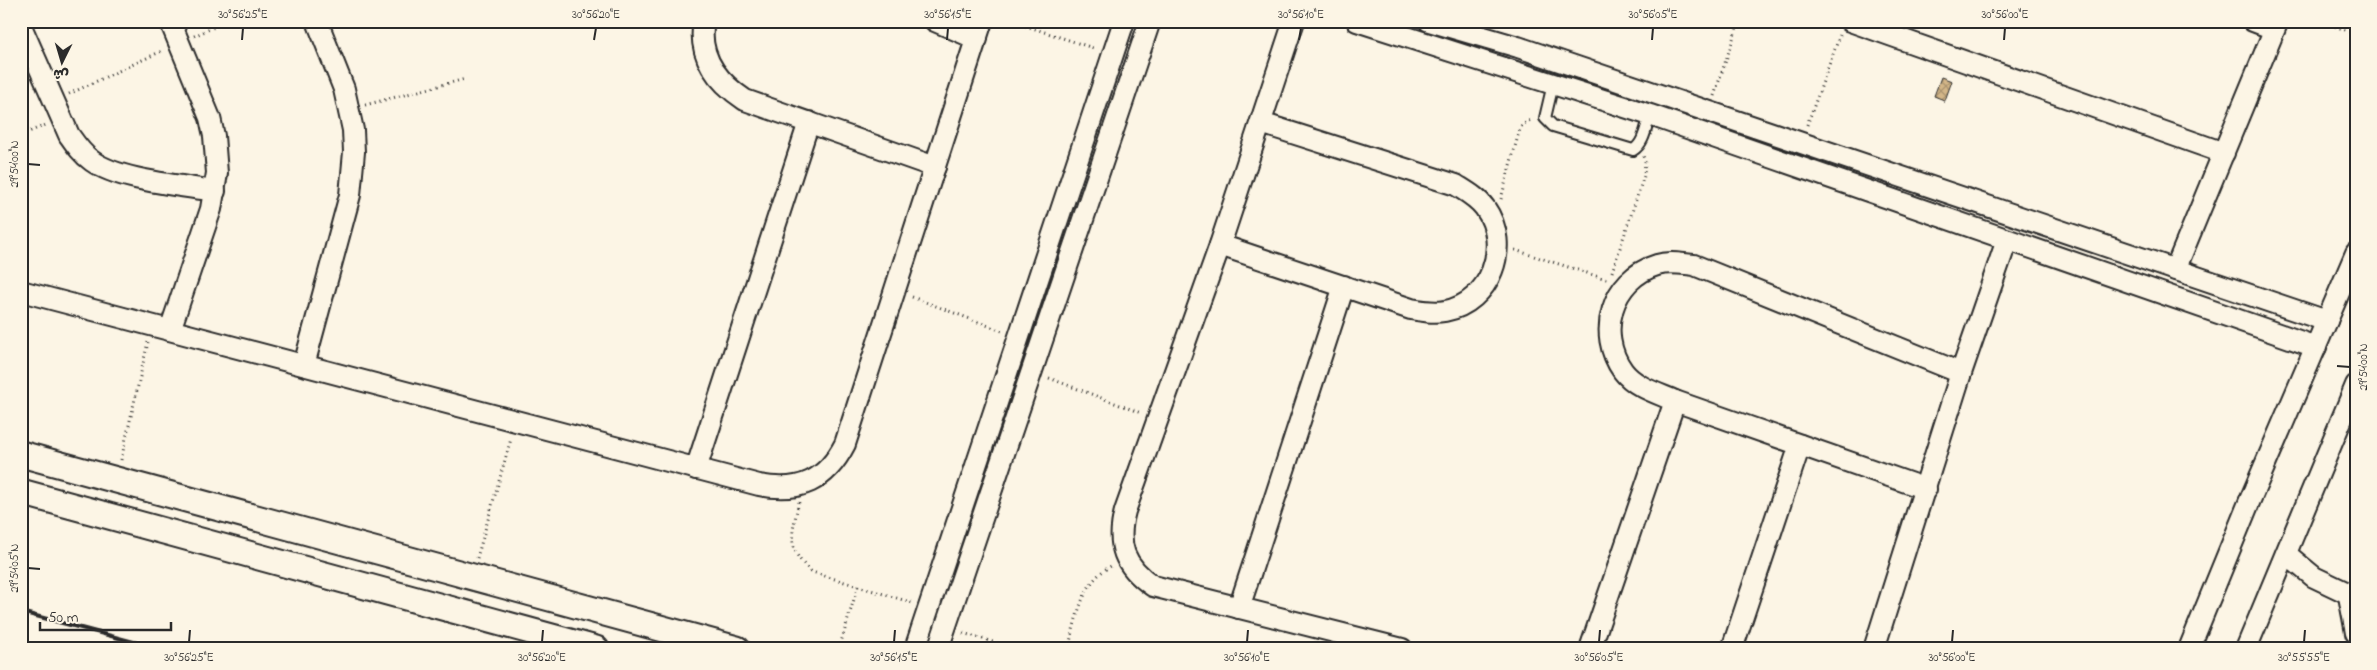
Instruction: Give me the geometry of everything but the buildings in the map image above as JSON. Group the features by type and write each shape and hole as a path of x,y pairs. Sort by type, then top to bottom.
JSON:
{"street":[{"path":"161,328 211,208 217,173 214,136 210,118 170,21"},
{"path":"304,365 350,195 354,152 350,109 317,21"},
{"path":"704,21 702,30 705,51 713,71 727,88 745,100 935,167"},
{"path":"21,290 696,469 774,488 789,489 804,485 828,468 845,444 979,30 935,21"},
{"path":"915,649 1124,21"},
{"path":"922,628 942,637 1148,25 1128,21"},
{"path":"1294,21 1220,245 1156,419 1120,528 1122,546 1128,563 1139,576 1154,586 1402,649"},
{"path":"1357,21 1650,115 2316,347"},
{"path":"1429,21 1518,47 1709,111 2327,322"},
{"path":"2176,270 2276,25 2253,21"},
{"path":"1856,25 2224,153"},
{"path":"21,26 69,136 79,150 92,161 108,170 124,175 215,191"},
{"path":"1511,71 1518,47"},
{"path":"696,469 809,122"},
{"path":"1220,245 1411,309 1428,312 1446,311 1463,304 1477,294 1488,280 1495,264 1496,235 1486,208 1472,195 1456,185 1261,123"},
{"path":"1874,649 1961,373 2007,240"},
{"path":"2189,649 2250,500 2356,253"},
{"path":"1926,489 1676,401 1638,384 1624,372 1614,356 1609,338 1609,319 1615,301 1617,282 1657,265 1676,263 1694,266 1961,373"},
{"path":"1239,608 1344,286"},
{"path":"2214,312 2223,286"},
{"path":"2246,649 2356,385"},
{"path":"1590,649 1676,401"},
{"path":"1732,649 1800,445"},
{"path":"21,454 736,649"},
{"path":"21,492 596,649"},
{"path":"200,540 210,506"},
{"path":"2286,554 2314,577 2352,597 2356,633"},
{"path":"518,628 527,593"}],"lane":[{"path":"1553,84 1546,118 1553,126 1633,150 1638,147 1650,115"}],"path":[{"path":"21,135 57,110 180,43 228,21"},
{"path":"1012,21 1113,54"},
{"path":"1709,111 1739,21"},
{"path":"2321,21 2356,34"},
{"path":"1800,142 1856,25"},
{"path":"350,109 465,79"},
{"path":"1546,118 1530,120 1522,125 1518,132 1496,235 1617,282 1644,176 1645,161 1638,147"},
{"path":"895,290 1019,338"},
{"path":"117,480 161,328"},
{"path":"1032,372 1156,419"},
{"path":"472,578 516,421"},
{"path":"804,485 792,531 792,547 799,562 812,572 928,608"},
{"path":"1068,649 1085,594 1092,580 1117,563 1128,563"},
{"path":"839,649 858,586"},
{"path":"942,637 1016,649"}],"railway":[{"path":"21,612 160,649"}]}
